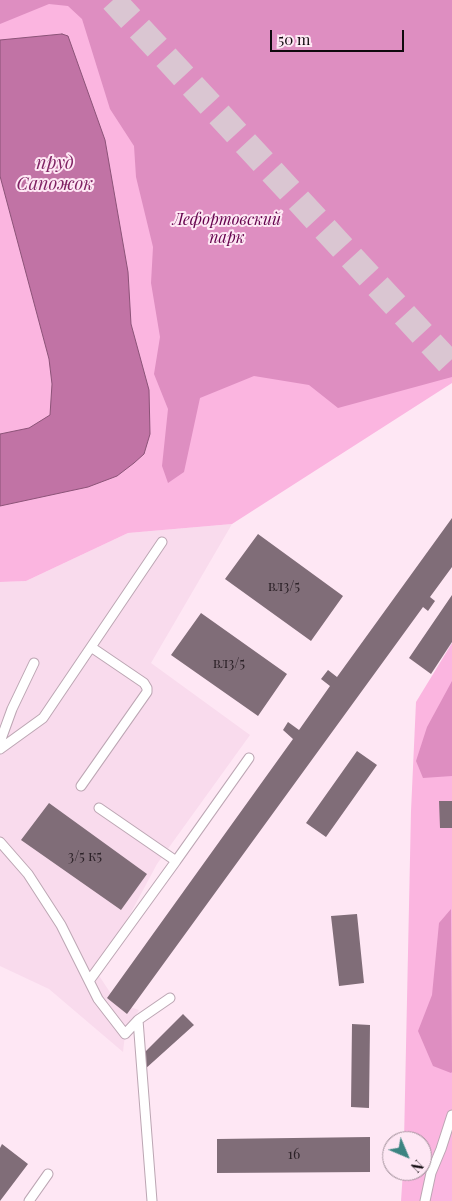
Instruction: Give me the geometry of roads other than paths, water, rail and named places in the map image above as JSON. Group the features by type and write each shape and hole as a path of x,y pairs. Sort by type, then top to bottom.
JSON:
{"lane":[{"path":"0,750 43,718 162,542"},
{"path":"81,786 147,692 144,683 92,647"},
{"path":"0,742 12,709 34,663"},
{"path":"89,980 249,758"},
{"path":"99,808 176,861"},
{"path":"0,842 28,874 47,903 61,925 98,999 124,1034 138,1020 170,998"},
{"path":"138,1020 152,1201"},
{"path":"425,1201 431,1173 452,1115"},
{"path":"29,1201 48,1174"}],"water":[{"name":"пруд Сапожок","path":"62,34 68,36 105,140 128,272 131,324 149,390 150,434 144,454 117,476 88,487 0,506 0,434 29,428 50,415 52,384 49,359 0,176 0,40"}],"tunnel":[{"path":"113,0 452,366"}],"park label":[{"name":"Лефортовский парк","path":"227,229"}]}
